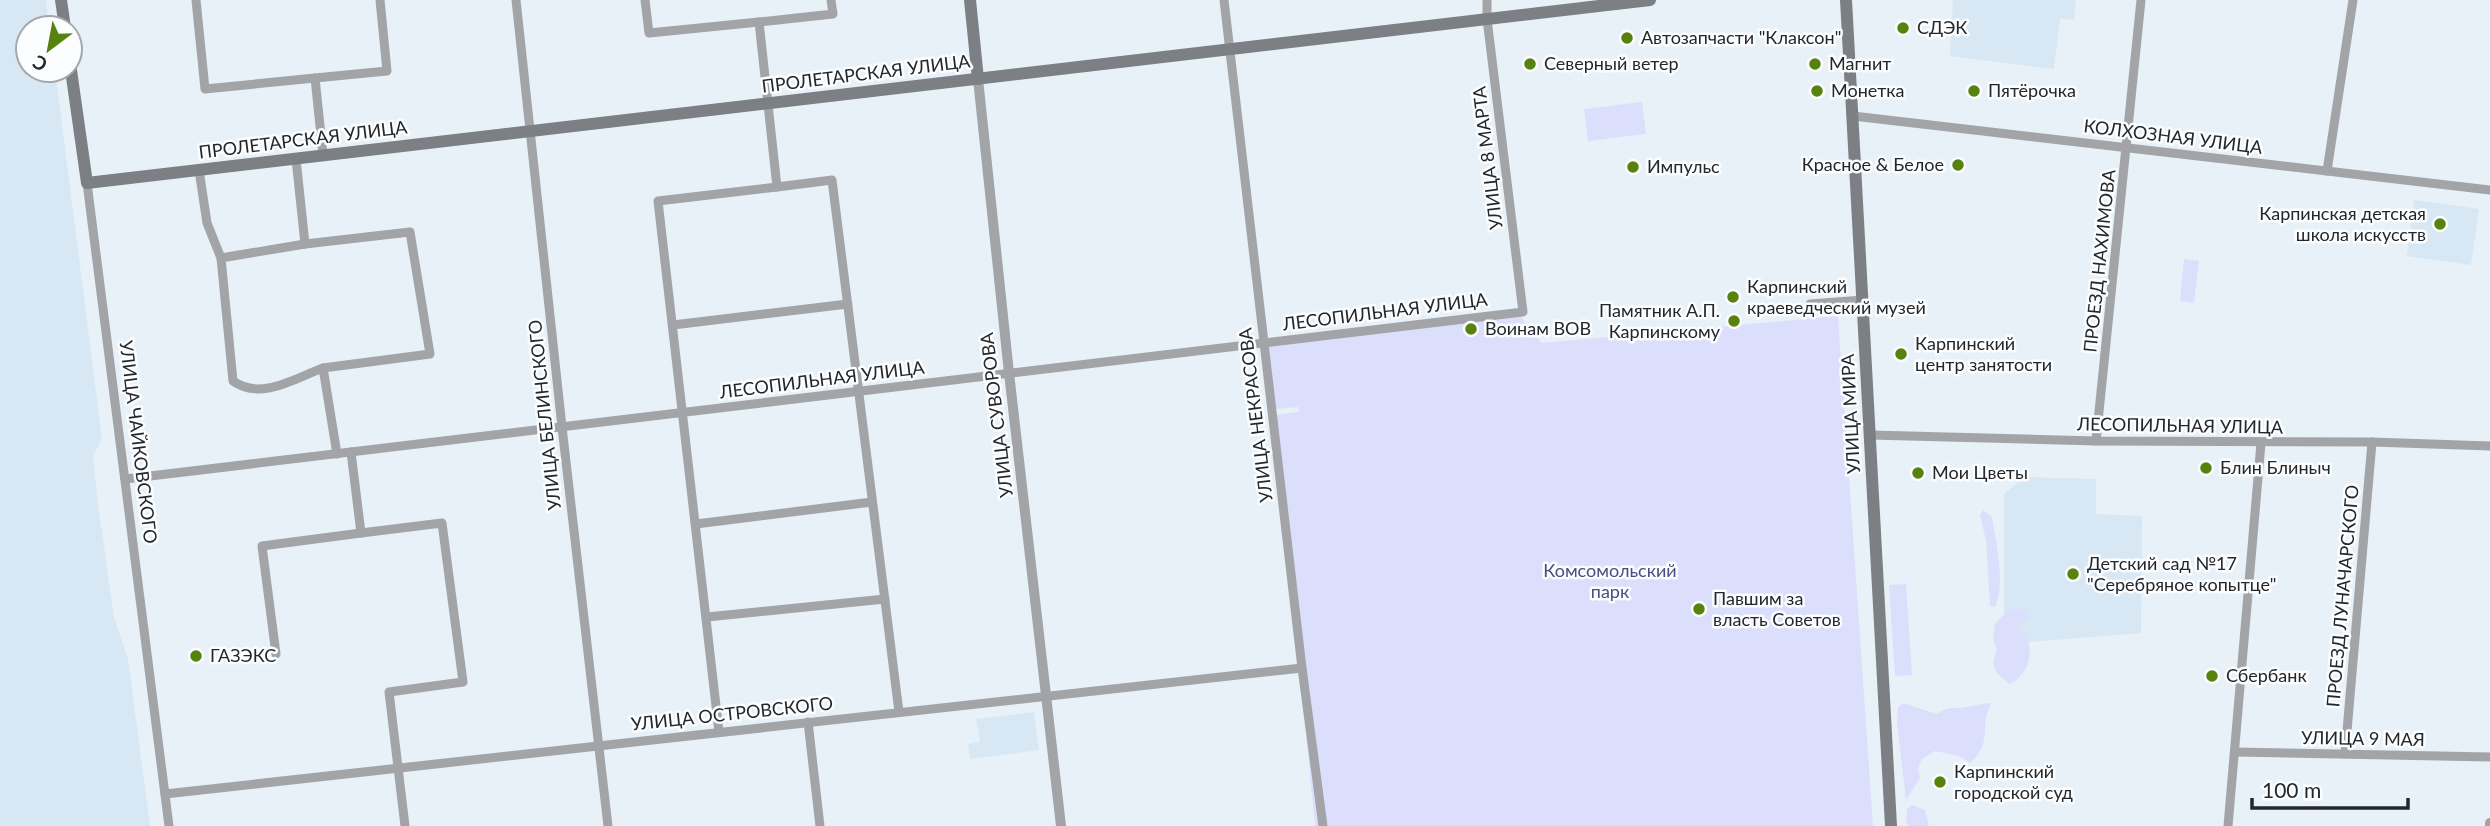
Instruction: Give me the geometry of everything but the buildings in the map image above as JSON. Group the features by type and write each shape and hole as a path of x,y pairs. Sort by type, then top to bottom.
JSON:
{"main road":[{"name":"УЛИЦА СУВОРОВА","path":"970,0 978,79"},
{"name":"ПРОЛЕТАРСКАЯ УЛИЦА","path":"87,183 1650,0"},
{"name":"УЛИЦА МИРА","path":"1846,0 1891,826"},
{"name":"УЛИЦА ЧАЙКОВСКОГО","path":"73,84 87,183"}],"street":[{"path":"196,0 205,89 387,71 380,0"},
{"name":"УЛИЦА БЕЛИНСКОГО","path":"516,0 608,826"},
{"path":"645,0 649,33 833,14 831,0"},
{"name":"УЛИЦА НЕКРАСОВА","path":"1224,0 1323,826"},
{"name":"УЛИЦА 8 МАРТА","path":"1487,0 1487,19 1523,312"},
{"name":"ПРОЕЗД НАХИМОВА","path":"2096,441 2141,0"},
{"path":"2327,171 2353,0"},
{"path":"760,22 777,187"},
{"path":"315,78 323,155"},
{"name":"УЛИЦА СУВОРОВА","path":"978,79 1061,826"},
{"name":"КОЛХОЗНАЯ УЛИЦА","path":"1853,116 2490,190"},
{"path":"296,159 305,244"},
{"path":"199,170 207,223 221,258 233,380 240,386 256,390 274,387 323,368 430,354 410,233 305,244 221,258"},
{"path":"719,732 658,201 832,180 899,712"},
{"name":"УЛИЦА ЧАЙКОВСКОГО","path":"87,183 169,826"},
{"path":"1810,304 1863,300"},
{"path":"673,325 848,304"},
{"name":"ЛЕСОПИЛЬНАЯ УЛИЦА","path":"125,479 1523,312"},
{"path":"323,368 337,454"},
{"name":"ЛЕСОПИЛЬНАЯ УЛИЦА","path":"1870,435 2490,446"},
{"name":"ПРОЕЗД ЛУНАЧАРСКОГО","path":"2345,754 2372,442"},
{"path":"2228,826 2261,443"},
{"path":"351,452 361,533"},
{"path":"696,524 872,502"},
{"path":"276,654 262,546 442,523 463,682 389,691 405,826"},
{"path":"707,617 885,598"},
{"name":"УЛИЦА ОСТРОВСКОГО","path":"165,794 1302,668"},
{"path":"808,722 820,826"},
{"name":"УЛИЦА 9 МАЯ","path":"2235,752 2490,757"}],"shaded area":[{"path":"0,0 46,0 48,14 14,14 14,84 57,84 102,439 93,456 97,497 114,617 128,659 150,826 0,826"},
{"path":"1953,0 2076,0 2074,20 2060,19 2054,69 1950,56"},
{"path":"2414,200 2479,209 2471,265 2407,256"},
{"name":"Детский сад №17 \"Серебряное копытце\"","path":"2024,477 2096,479 2096,514 2142,516 2141,633 2004,644 2004,494"},
{"path":"1034,712 1039,750 970,759 968,744 980,742 976,719"}],"green space":[{"path":"1642,102 1646,134 1588,141 1584,109"},
{"path":"2184,259 2199,261 2194,303 2180,301"},
{"name":"Комсомольский парк","path":"1838,316 1873,826 1315,826 1275,415 1299,412 1298,407 1276,409 1269,343 1521,317 1542,343"},
{"path":"1983,510 1992,517 1998,551 2000,587 1995,607 1990,606 1986,540 1980,516"},
{"path":"1906,584 1912,675 1895,676 1889,585"},
{"path":"2009,610 2027,610 2029,617 2018,628 2028,641 2029,658 2017,680 2009,684 1996,672 1993,662 1997,649 1993,639 1995,623"},
{"path":"1903,703 1937,714 1948,709 1991,703 1987,712 1982,748 1970,763 1959,756 1935,751 1922,759 1918,768 1920,778 1906,800 1897,723 1898,707"},
{"path":"1912,805 1925,810 1929,826 1909,826 1906,822 1907,809"}],"place":[{"name":"СДЭК","path":"1903,28"},
{"name":"Автозапчасти \"Клаксон\"","path":"1627,38"},
{"name":"Северный ветер","path":"1530,64"},
{"name":"Магнит","path":"1815,64"},
{"name":"Монетка","path":"1817,91"},
{"name":"Пятёрочка","path":"1974,91"},
{"name":"Красное & Белое","path":"1958,165"},
{"name":"Импульс","path":"1633,167"},
{"name":"Карпинская детская школа искусств","path":"2440,224"},
{"name":"Карпинский краеведческий музей","path":"1733,297"},
{"name":"Памятник А.П. Карпинскому","path":"1734,321"},
{"name":"Воинам ВОВ","path":"1471,329"},
{"name":"Карпинский центр занятости","path":"1901,354"},
{"name":"Блин Блиныч","path":"2206,468"},
{"name":"Мои Цветы","path":"1918,473"},
{"name":"Детский сад №17 \"Серебряное копытце\"","path":"2073,574"},
{"name":"Павшим за власть Советов","path":"1699,609"},
{"name":"ГАЗЭКС","path":"196,656"},
{"name":"Сбербанк","path":"2212,676"},
{"name":"Карпинский городской суд","path":"1940,782"}]}
